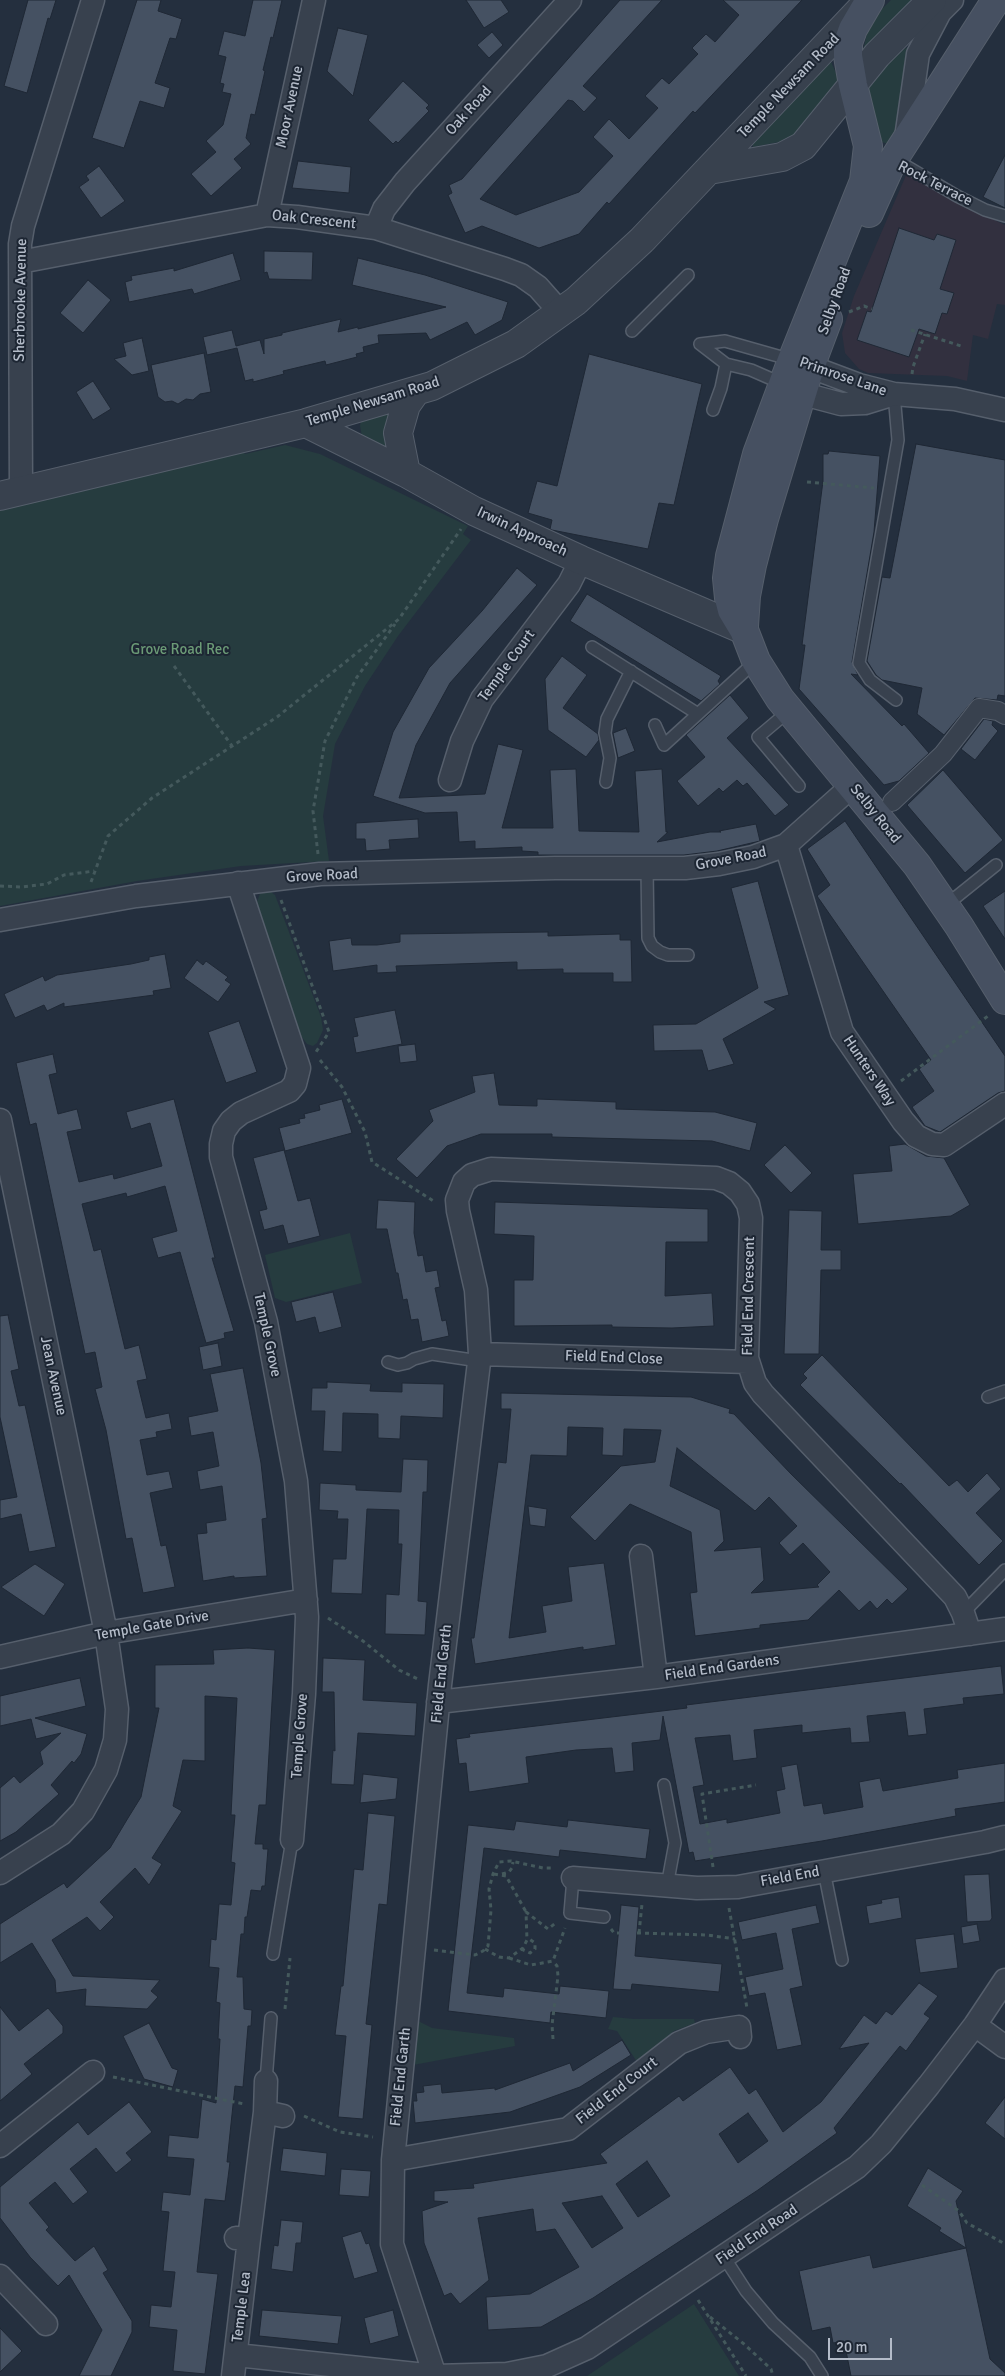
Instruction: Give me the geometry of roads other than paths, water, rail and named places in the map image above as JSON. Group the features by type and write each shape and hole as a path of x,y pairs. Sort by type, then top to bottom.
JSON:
{"main road":[{"name":"Selby Road","path":"994,1004 945,906 917,865 790,710 756,661 744,630 732,610 727,578 730,556 757,454 797,376 899,152 996,0"},
{"name":"Selby Road","path":"797,376 864,181 868,146 853,85 848,56 848,43 869,1"}],"street":[{"name":"Sherbrooke Avenue","path":"11,494 20,262 24,226 93,0"},
{"name":"Moor Avenue","path":"267,215 314,0"},
{"name":"Oak Road","path":"376,228 384,209 406,182 570,0"},
{"path":"853,85 877,55 933,11 940,12 952,0"},
{"name":"Temple Newsam Road","path":"11,494 306,424 432,386 470,369 516,344 561,313 602,278 709,170 869,1"},
{"path":"899,152 918,54 933,11"},
{"name":"Temple Newsam Road","path":"709,170 782,157 792,153 803,146 853,85"},
{"name":"Rock Terrace","path":"868,146 899,152"},
{"name":"Oak Crescent","path":"20,262 267,215 352,223 376,228 521,275 538,287 561,313"},
{"name":"Primrose Lane","path":"797,376 902,395 955,399 1005,410"},
{"path":"406,473 398,433 406,405 416,391"},
{"name":"Irwin Approach","path":"306,424 406,473 474,510 581,560 744,630"},
{"name":"Temple Court","path":"450,780 462,741 482,699 569,584 581,560"},
{"path":"892,802 943,754 979,708 998,711 1005,715"},
{"name":"Grove Road","path":"0,920 83,904 276,878 320,874 686,868 719,864 762,855 786,845 852,786"},
{"name":"Hunters Way","path":"786,845 842,1032 903,1121 916,1136 944,1145 1005,1104"},
{"name":"Temple Grove","path":"238,883 299,1068 295,1084 289,1091 241,1113 231,1121 224,1132 221,1144 221,1157 266,1322 294,1472 306,1608 304,1694 292,1840"},
{"name":"Jean Avenue","path":"0,1120 106,1633 117,1709 115,1740 106,1770 92,1798 73,1823 61,1834 0,1872"},
{"name":"Field End Crescent","path":"458,1211 457,1200 464,1182 472,1175 492,1169 716,1178 729,1183 740,1192 748,1204 751,1218 748,1362 755,1383 763,1394 955,1597 966,1624"},
{"name":"Field End Garth","path":"394,2150 439,1694 479,1358 476,1290 458,1211"},
{"name":"Field End Close","path":"479,1358 748,1362"},
{"path":"641,1556 656,1677"},
{"name":"Temple Gate Drive","path":"0,1657 106,1633 306,1608"},
{"name":"Field End Gardens","path":"439,1694 656,1677 966,1624 1005,1629"},
{"name":"Field End","path":"573,1878 667,1886 721,1888 824,1872 986,1842 1005,1836"},
{"name":"Field End Road","path":"235,2366 435,2376 506,2374 547,2366 587,2348 857,2167 881,2144 975,2025 1005,1980"},
{"path":"975,2025 1005,2047"},
{"name":"Field End Court","path":"394,2150 568,2129 679,2042 706,2032 739,2032"},
{"path":"0,2146 93,2072"},
{"name":"Temple Lea","path":"235,2366 242,2238 274,2114 266,2081"},
{"path":"394,2150 392,2244 435,2376"},
{"path":"0,2276 46,2324"}],"lane":[{"name":"Rock Terrace","path":"899,152 906,166 957,196 985,210 1005,216"},
{"path":"632,331 688,275"},
{"path":"725,341 797,376 751,370 726,364 700,344 725,341"},
{"path":"714,410 726,364"},
{"path":"896,700 870,680 859,663 898,440 902,395"},
{"path":"592,647 698,714"},
{"path":"655,725 664,745 756,661"},
{"path":"606,782 610,758 605,732 607,719 631,671"},
{"path":"790,710 758,737 799,786"},
{"path":"945,906 996,865"},
{"path":"647,868 648,938 652,946 660,952 668,955 688,955"},
{"path":"388,1362 398,1365 432,1354 479,1358"},
{"path":"988,1397 1005,1391"},
{"path":"966,1624 1005,1570"},
{"path":"664,1785 675,1843 667,1886"},
{"path":"273,1954 292,1840"},
{"path":"824,1872 842,1960"},
{"path":"573,1878 570,1913 604,1917"},
{"path":"266,2081 270,2018"},
{"path":"724,2257 746,2290 773,2323 810,2357 822,2376"}],"park label":[{"name":"Grove Road Rec","path":"180,650"}]}
